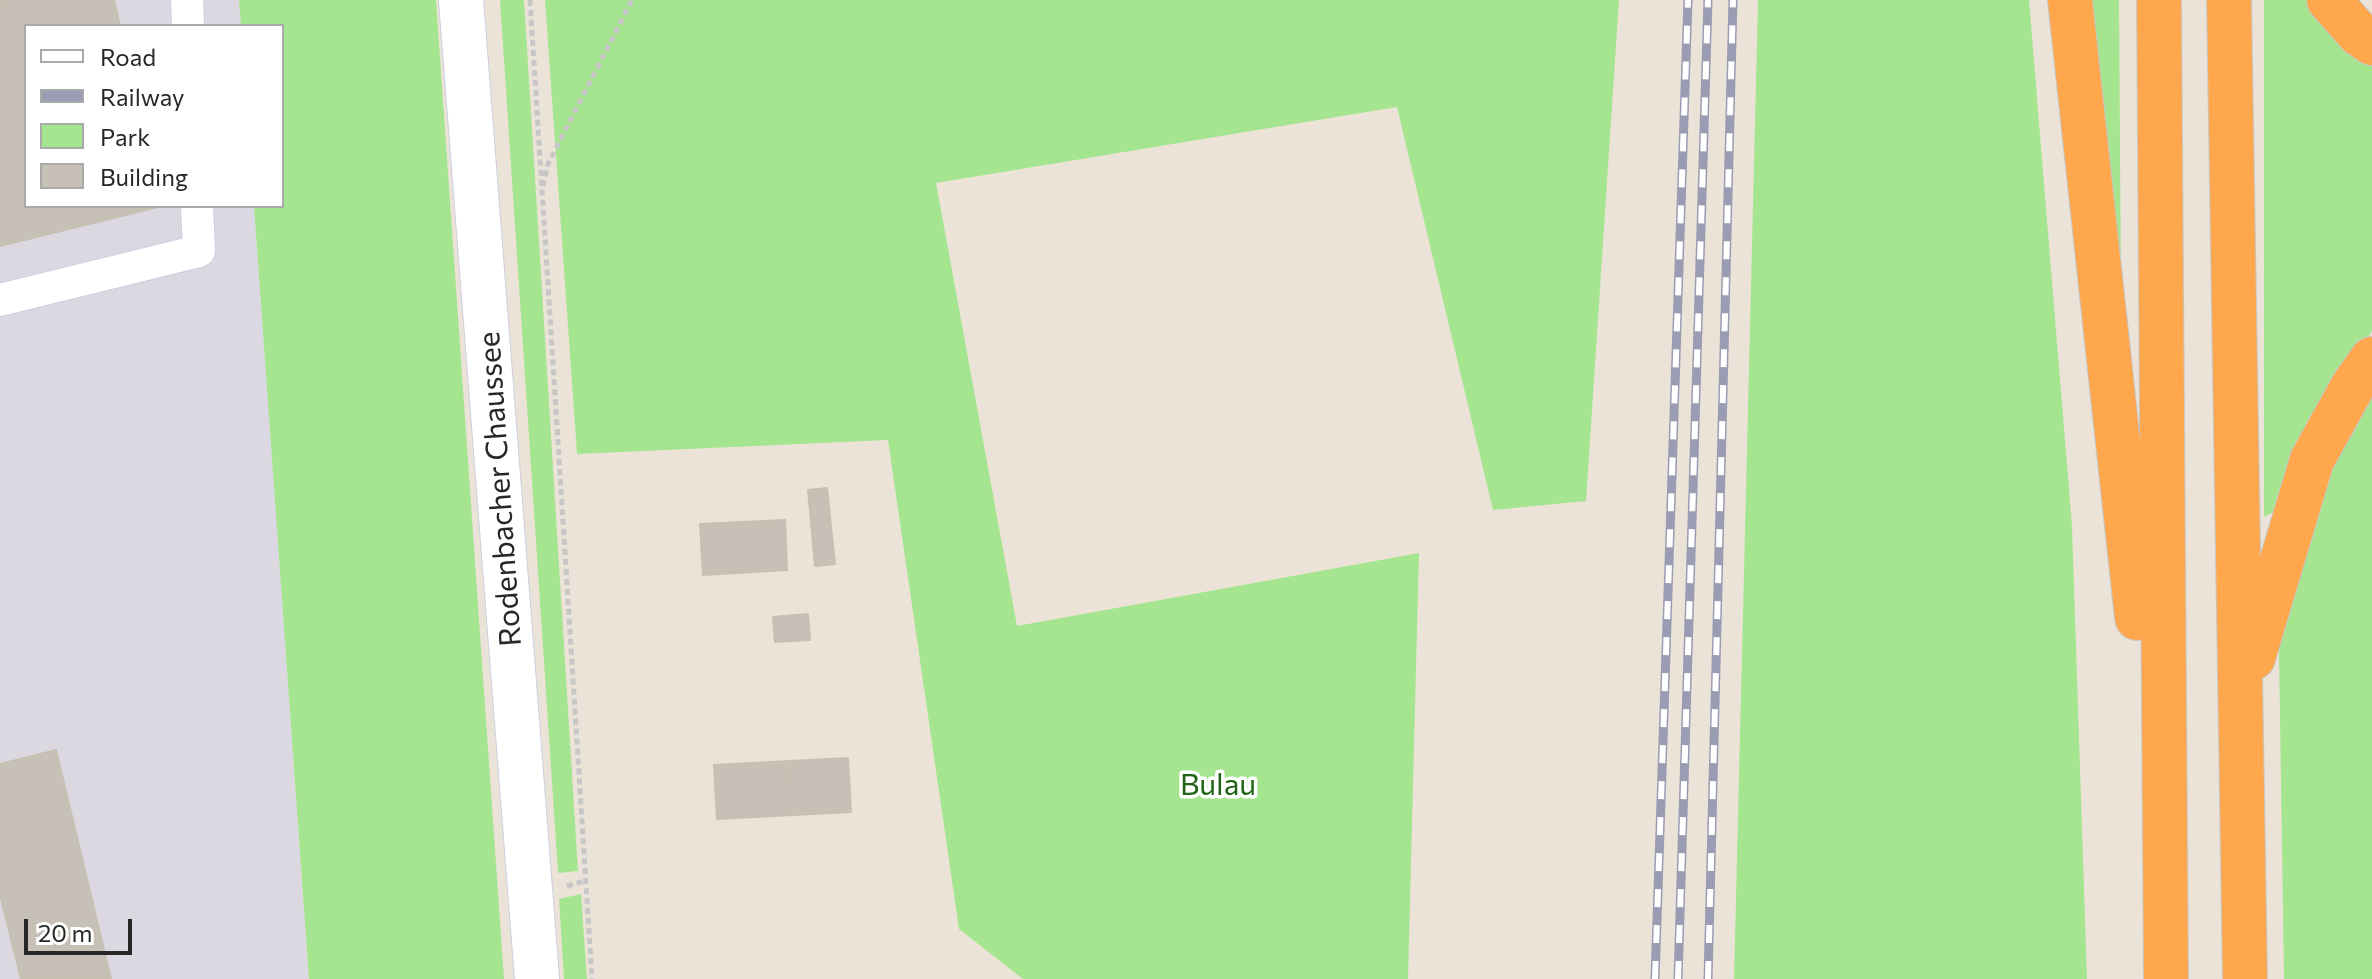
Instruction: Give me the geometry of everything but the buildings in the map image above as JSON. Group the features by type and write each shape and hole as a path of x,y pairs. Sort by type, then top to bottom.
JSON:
{"highway":[{"path":"2070,0 2163,856"},
{"path":"2159,0 2166,979"},
{"path":"2229,0 2245,979"},
{"path":"2329,0 2359,34 2372,43"},
{"path":"2240,703 2312,460 2353,386 2372,359"}],"main road":[{"name":"Rodenbacher Chaussee","path":"461,0 537,979"}],"street":[{"path":"187,0 188,24"},
{"path":"0,300 199,251 197,208"}],"path":[{"path":"530,0 592,979"},
{"path":"541,195 548,164 632,0"}],"shaded area":[{"path":"0,0 239,0 241,24 24,24 24,208 254,208 309,979 0,979"}],"green space":[{"path":"239,0 436,0 504,979 309,979 254,208 284,208 284,24 241,24"},
{"path":"500,0 524,0 578,871 558,873"},
{"name":"Bulau","path":"545,0 1619,0 1586,501 1493,510 1397,107 936,183 1017,626 1419,553 1408,979 1023,979 959,929 888,440 577,454"},
{"path":"1758,0 2029,0 2072,526 2087,979 1734,979"},
{"path":"2089,0 2119,0 2121,290"},
{"path":"2264,0 2308,0 2372,62 2372,331 2338,380 2280,509 2264,517"},
{"path":"2372,389 2372,979 2284,979 2279,652 2288,577 2311,508"},
{"path":"581,894 587,979 564,979 559,899"}],"railway":[{"path":"1655,979 1688,0"},
{"path":"1678,979 1708,0"},
{"path":"1708,979 1733,0"}]}
